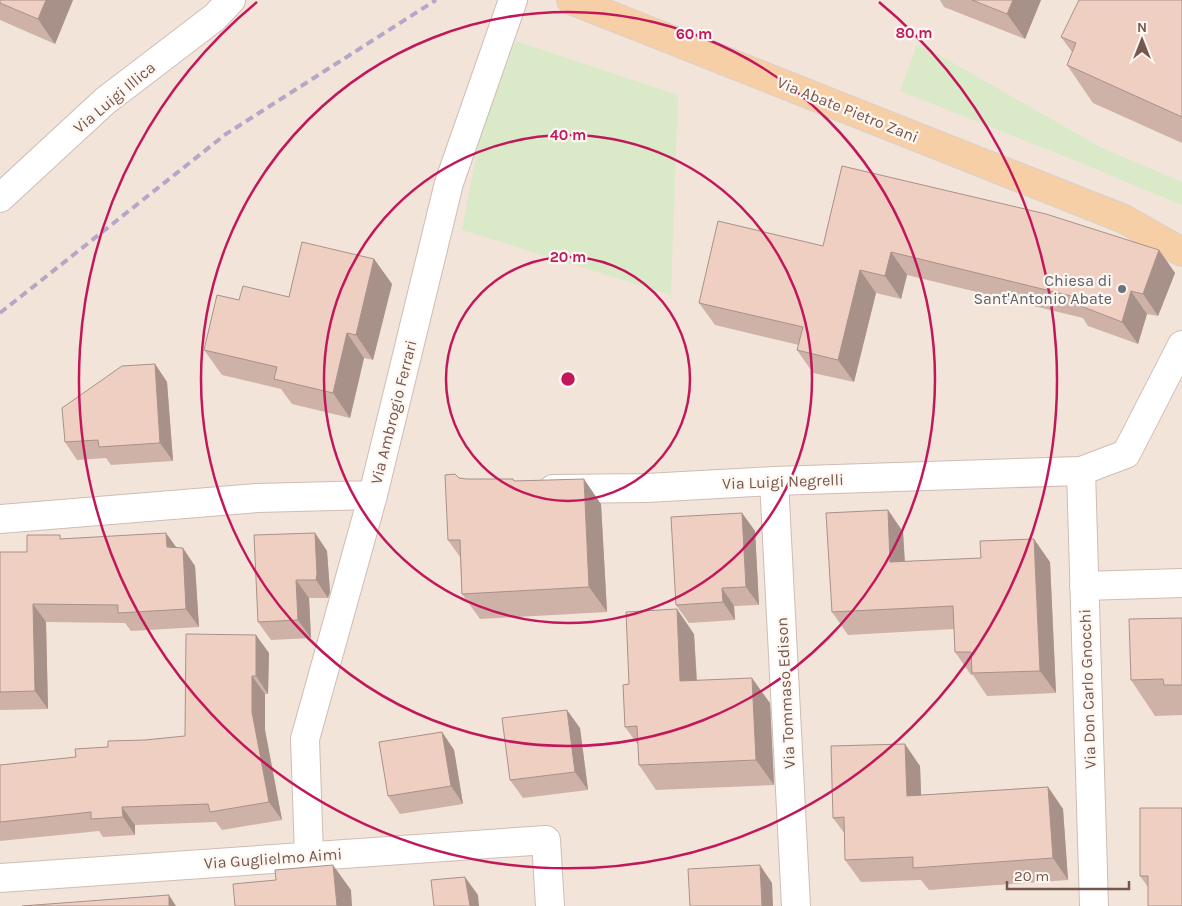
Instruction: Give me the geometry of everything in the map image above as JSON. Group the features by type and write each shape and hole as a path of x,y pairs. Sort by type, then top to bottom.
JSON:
{"main road":[{"name":"Via Abate Pietro Zani","path":"571,0 1124,219 1182,252"},
{"name":"Via Abate Pietro Zani","path":"1124,219 1182,231"}],"street":[{"name":"Via Luigi Illica","path":"0,198 105,100 215,17 231,0"},
{"name":"Via Ambrogio Ferrari","path":"0,519 257,498 373,495 449,183 513,0"},
{"name":"Via Luigi Negrelli","path":"532,489 647,488 774,481 1081,471 1126,454 1182,345"},
{"name":"Via Don Carlo Gnocchi","path":"1081,471 1094,906"},
{"name":"Via Tommaso Edison","path":"774,481 796,906"},
{"path":"309,856 305,739 373,495"},
{"path":"1084,586 1182,583"},
{"name":"Via Guglielmo Aimi","path":"0,878 546,840 550,906"}],"shaded area":[{"path":"0,0 1182,0 1182,906 0,906"}],"green space":[{"path":"516,41 678,95 671,295 462,230 481,129"},
{"path":"917,45 934,52 1104,149 1182,182 1182,205 900,91"}],"building":[{"path":"0,0 46,0 38,19 0,3"},
{"path":"972,0 1013,0 1007,14"},
{"path":"1079,0 1182,0 1182,117 1067,65 1076,43 1061,37"},
{"path":"842,166 1046,214 1159,250 1143,294 1131,291 1122,322 1073,303 1075,297 891,252 885,276 860,270 838,360 797,350 803,327 699,303 718,221 823,246"},
{"path":"302,242 374,259 356,335 347,333 333,393 274,379 277,367 204,350 217,295 239,300 243,286 289,297"},
{"path":"155,364 160,443 99,447 98,440 65,442 62,408 122,366"},
{"path":"455,474 459,478 466,479 513,479 514,481 584,479 589,587 462,594 460,540 448,540 445,475"},
{"path":"888,510 890,562 981,558 980,541 1034,539 1040,671 972,673 971,652 955,652 953,606 832,612 826,513"},
{"path":"742,513 746,587 722,588 723,602 676,605 671,517"},
{"path":"166,533 167,547 183,548 186,609 118,613 118,605 33,604 35,691 0,692 0,552 27,552 27,535 60,535 60,539"},
{"path":"315,533 316,580 296,580 298,620 258,622 254,535"},
{"path":"677,609 680,681 752,678 756,760 639,765 637,726 625,727 623,685 629,684 626,612"},
{"path":"1182,618 1182,685 1164,685 1163,679 1131,680 1129,619"},
{"path":"186,634 256,635 256,676 252,676 252,712 269,802 210,812 208,804 122,807 123,817 91,819 91,812 0,822 0,765 76,757 75,749 108,747 108,741 185,736"},
{"path":"567,710 575,772 510,780 502,718"},
{"path":"442,732 451,786 388,796 379,742"},
{"path":"905,744 907,796 1048,787 1053,858 913,868 913,857 845,860 844,817 833,818 831,746"},
{"path":"1140,808 1182,808 1182,906 1148,906 1148,876 1140,876"},
{"path":"333,865 337,906 235,906 233,884 276,880 275,870"},
{"path":"760,865 762,906 690,906 688,869"},
{"path":"465,877 470,906 434,906 431,880"},
{"path":"169,895 169,906 22,906"}],"railway":[{"path":"0,313 226,134 436,0"}],"place":[{"name":"Chiesa di Sant'Antonio Abate","path":"1122,289"}]}
